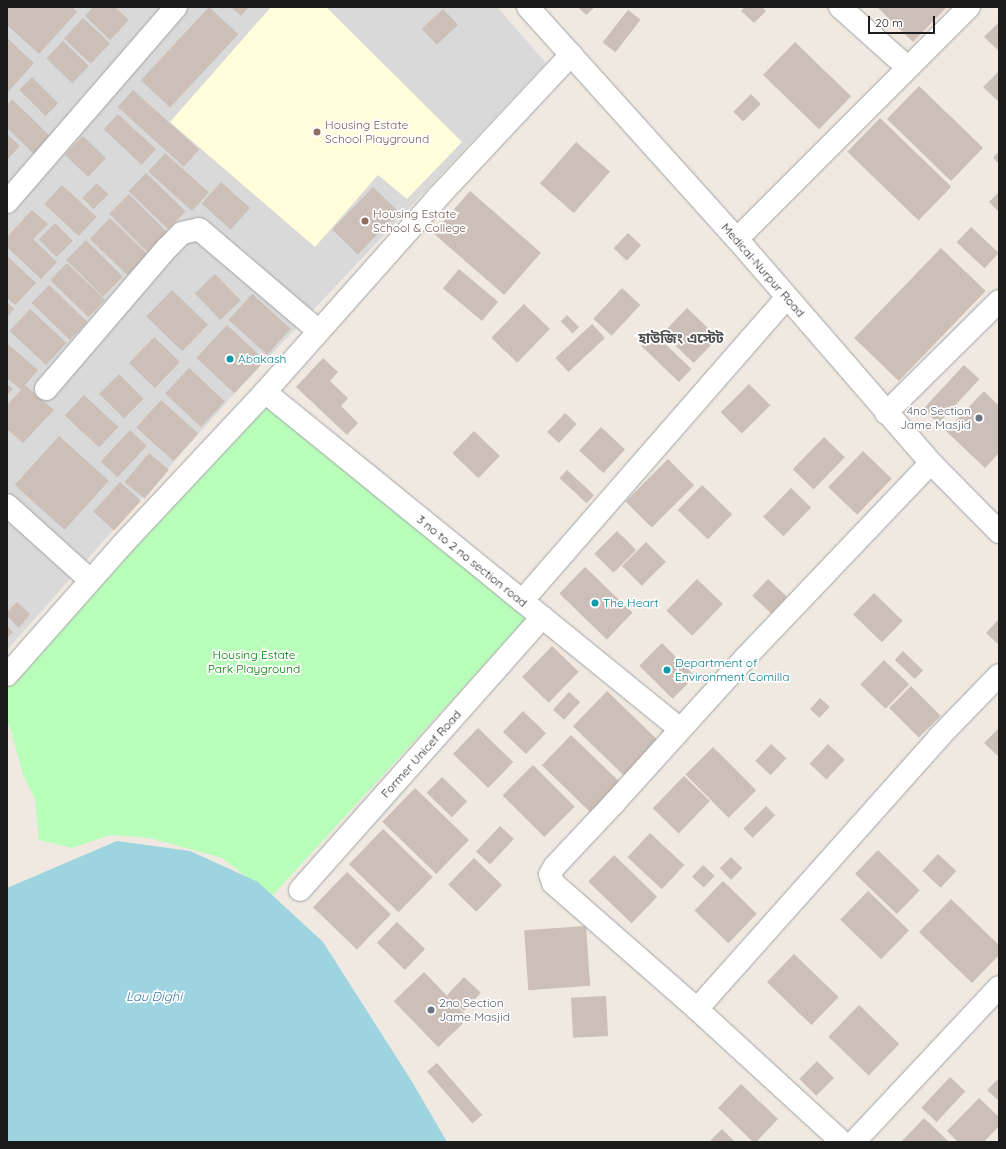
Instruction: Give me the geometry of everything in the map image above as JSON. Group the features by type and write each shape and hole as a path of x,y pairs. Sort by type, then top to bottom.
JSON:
{"street":[{"path":"7,202 176,7"},
{"name":"Medical-Nurpur Road","path":"528,7 737,239 931,464 999,532"},
{"path":"840,7 908,66"},
{"path":"737,239 908,66 969,7"},
{"path":"7,675 90,580 265,392 438,196 571,55"},
{"path":"46,389 182,232 199,229 319,331"},
{"path":"522,601 787,297"},
{"path":"886,413 999,301"},
{"name":"3 no to 2 no section road","path":"265,392 680,729"},
{"path":"842,1142 697,1009 553,883 550,874 555,866 796,604 931,464"},
{"path":"7,505 90,580"},
{"name":"Former Unicef Road","path":"300,890 542,617"},
{"path":"697,1009 938,737 999,675"},
{"path":"854,1142 999,987"}],"shaded area":[{"path":"7,7 497,7 546,63 234,394 7,650"},
{"name":"Housing Estate School Playground","path":"271,7 326,7 462,142 407,199 378,175 315,247 170,122"}],"green space":[{"name":"Housing Estate Park Playground","path":"265,401 527,618 272,896 222,858 150,838 110,835 72,848 39,840 35,799 24,777 7,718 7,688 124,548"}],"water":[{"name":"Lau Dighi","path":"117,841 190,851 258,882 323,942 411,1080 447,1142 7,1142 7,888"}],"building":[{"path":"7,7 72,7 77,12 39,54 7,25"},
{"path":"93,7 115,7 129,20 110,40 85,16"},
{"path":"209,7 238,34 170,107 141,80"},
{"path":"231,7 249,7 241,16"},
{"path":"578,7 595,7 586,15"},
{"path":"745,7 762,7 766,11 754,23 741,11"},
{"path":"877,7 947,7 913,42"},
{"path":"443,9 458,25 437,45 422,29"},
{"path":"628,10 641,20 615,52 603,42"},
{"path":"83,18 110,43 91,64 64,38"},
{"path":"999,22 999,51 984,37"},
{"path":"7,38 34,63 7,93"},
{"path":"63,41 89,66 72,83 46,58"},
{"path":"795,42 851,96 819,129 763,75"},
{"path":"999,71 999,102 983,87"},
{"path":"32,77 58,103 45,116 19,90"},
{"path":"919,86 983,148 951,181 887,119"},
{"path":"133,90 199,150 184,167 118,107"},
{"path":"751,94 761,104 743,122 733,112"},
{"path":"12,99 51,137 34,154 7,128 7,105"},
{"path":"118,114 156,149 142,165 104,129"},
{"path":"880,118 951,187 919,221 847,152"},
{"path":"7,134 20,146 7,160"},
{"path":"83,136 106,158 88,177 65,155"},
{"path":"576,142 610,172 574,213 540,184"},
{"path":"999,151 999,164 993,158"},
{"path":"165,153 209,192 192,211 148,172"},
{"path":"146,173 186,211 168,229 129,191"},
{"path":"221,182 250,208 231,230 202,204"},
{"path":"97,183 108,194 93,209 82,198"},
{"path":"62,185 96,217 79,236 44,204"},
{"path":"373,187 399,212 358,254 332,229"},
{"path":"470,191 541,253 504,295 433,233"},
{"path":"999,192 999,212 989,202"},
{"path":"129,194 167,232 147,252 109,214"},
{"path":"32,210 48,224 33,239 57,262 41,279 7,247 7,237"},
{"path":"110,218 147,254 127,275 90,239"},
{"path":"55,223 73,241 56,257 39,239"},
{"path":"971,227 999,253 984,268 957,242"},
{"path":"628,233 641,245 627,261 614,248"},
{"path":"86,240 123,277 103,297 66,260"},
{"path":"941,248 986,291 899,381 854,338"},
{"path":"7,256 36,283 15,305 7,298"},
{"path":"67,263 105,300 88,317 50,280"},
{"path":"459,269 498,302 482,321 443,288"},
{"path":"215,274 241,301 221,320 195,293"},
{"path":"49,285 87,322 70,340 32,303"},
{"path":"622,288 640,305 612,336 593,319"},
{"path":"172,290 208,325 182,351 146,317"},
{"path":"252,294 291,329 267,355 229,320"},
{"path":"7,302 14,309 7,317"},
{"path":"524,304 550,329 517,363 491,338"},
{"path":"687,308 718,338 694,363 663,333"},
{"path":"30,309 67,343 46,365 10,331"},
{"path":"567,315 579,327 573,333 561,321"},
{"path":"592,324 605,338 568,372 555,358"},
{"name":"Abakash","path":"227,325 265,360 234,393 196,358"},
{"path":"654,333 691,369 679,382 641,346"},
{"path":"154,337 180,362 155,388 129,363"},
{"path":"7,343 38,370 25,385 54,410 23,443 7,429 7,405 21,390 7,378"},
{"path":"323,358 338,372 330,381 348,398 341,406 358,423 347,435 296,387"},
{"path":"964,365 979,379 938,423 923,409"},
{"path":"189,368 225,401 201,427 165,394"},
{"path":"119,374 144,399 124,419 99,394"},
{"path":"7,384 13,389 7,395"},
{"path":"749,384 770,405 742,433 721,412"},
{"name":"4no Section Jame Masjid","path":"984,391 999,406 999,453 985,468 946,431"},
{"path":"84,395 118,427 99,448 65,415"},
{"path":"161,400 198,433 173,461 136,427"},
{"path":"565,413 577,424 559,443 547,432"},
{"path":"601,427 625,450 603,473 579,450"},
{"path":"130,430 147,446 117,477 101,461"},
{"path":"474,431 500,456 478,478 452,453"},
{"path":"59,436 109,481 65,530 15,485"},
{"path":"824,437 845,457 814,490 793,469"},
{"path":"863,451 892,479 857,515 828,487"},
{"path":"149,453 169,470 144,499 125,482"},
{"path":"668,459 694,485 652,528 626,501"},
{"path":"567,470 594,495 587,503 559,478"},
{"path":"120,482 141,501 114,530 93,512"},
{"path":"702,485 732,514 708,539 678,510"},
{"path":"791,488 811,507 783,536 763,517"},
{"path":"617,531 636,550 613,573 594,554"},
{"path":"646,542 666,562 642,586 622,566"},
{"name":"The Heart","path":"585,567 632,613 607,639 559,594"},
{"path":"697,579 723,604 692,636 666,611"},
{"path":"768,579 787,597 771,614 752,596"},
{"path":"874,593 903,621 882,642 853,615"},
{"path":"17,602 30,614 19,628 7,616 7,612"},
{"path":"999,619 999,645 986,633"},
{"path":"7,626 13,632 7,638"},
{"name":"Department of Environment Comilla","path":"662,643 695,676 673,699 639,666"},
{"path":"552,646 579,672 549,703 522,677"},
{"path":"903,651 923,670 915,679 895,660"},
{"path":"884,660 909,684 886,709 860,684"},
{"path":"911,686 941,716 919,738 889,708"},
{"path":"607,691 662,744 628,780 573,726"},
{"path":"569,692 580,702 564,720 553,710"},
{"path":"820,698 830,707 820,718 810,709"},
{"path":"523,711 546,733 526,754 503,732"},
{"path":"478,728 513,762 488,788 453,754"},
{"path":"999,728 999,757 984,743"},
{"path":"571,735 620,782 591,812 542,765"},
{"path":"771,744 786,758 771,775 755,761"},
{"path":"828,744 845,760 826,779 810,764"},
{"path":"713,747 756,790 729,818 685,775"},
{"path":"533,765 575,807 544,837 503,795"},
{"path":"684,776 710,801 679,833 653,808"},
{"path":"442,777 467,801 452,817 427,793"},
{"path":"415,788 469,840 436,874 382,822"},
{"path":"766,806 775,815 753,838 743,829"},
{"path":"500,826 514,839 490,865 476,852"},
{"path":"383,829 433,877 399,912 349,864"},
{"path":"650,833 684,865 662,889 627,857"},
{"path":"878,850 920,890 897,914 855,874"},
{"path":"938,854 956,871 941,888 922,871"},
{"path":"614,855 657,897 631,923 588,882"},
{"path":"731,857 742,868 731,880 720,868"},
{"path":"474,858 502,885 476,912 448,885"},
{"path":"703,865 715,876 704,888 692,877"},
{"path":"347,872 391,914 357,950 313,907"},
{"path":"723,881 757,914 728,943 695,910"},
{"path":"868,891 909,931 881,959 840,920"},
{"path":"951,899 999,945 999,955 972,983 919,932"},
{"path":"397,922 425,949 405,970 377,943"},
{"path":"586,926 590,986 528,990 524,930"},
{"path":"794,954 839,997 812,1025 767,982"},
{"name":"2no Section Jame Masjid","path":"424,972 468,1018 438,1047 394,1001"},
{"path":"464,977 481,993 464,1011 447,995"},
{"path":"606,996 608,1036 573,1038 571,998"},
{"path":"859,1005 899,1044 869,1076 828,1037"},
{"path":"817,1061 834,1078 816,1096 799,1079"},
{"path":"437,1063 482,1115 472,1124 427,1072"},
{"path":"950,1077 965,1091 937,1122 921,1108"},
{"path":"997,1080 999,1081 999,1101 987,1090"},
{"path":"741,1084 778,1119 756,1142 753,1142 718,1108"},
{"path":"979,1098 999,1117 999,1126 984,1142 958,1142 947,1131"},
{"path":"924,1118 949,1142 901,1142"},
{"path":"722,1129 735,1142 709,1142"}],"place":[{"name":"Housing Estate School Playground","path":"317,132"},
{"name":"Housing Estate School & College","path":"365,221"},
{"name":"Abakash","path":"230,359"},
{"name":"4no Section Jame Masjid","path":"979,418"},
{"name":"The Heart","path":"595,603"},
{"name":"Department of Environment Comilla","path":"667,670"},
{"name":"2no Section Jame Masjid","path":"431,1010"}],"district":[{"name":"হাউজিং এস্টেট","path":"681,338"}]}
